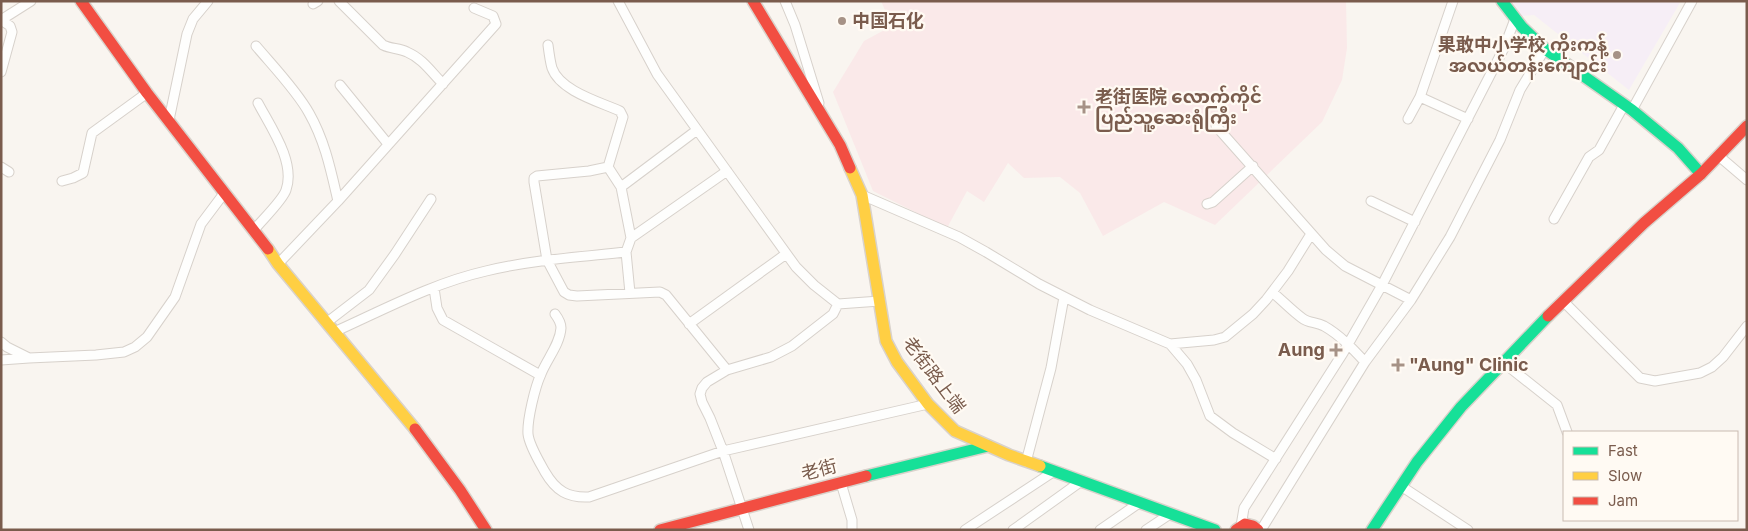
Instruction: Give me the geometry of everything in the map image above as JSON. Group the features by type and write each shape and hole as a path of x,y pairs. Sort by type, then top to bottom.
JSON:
{"main road":[{"path":"81,1 147,93 226,192 278,264 426,443 486,530"},
{"name":"老街路上端","path":"753,1 840,145 862,195 886,341 897,362 928,404 955,431 988,446 1080,482 1215,530"},
{"path":"1502,1 1515,19 1545,49 1628,108 1678,148 1701,174"},
{"path":"1372,530 1417,462 1461,407 1563,301 1644,222 1720,156 1747,126"},
{"name":"老街","path":"662,529 988,446"},
{"path":"1238,528 1249,524 1260,530"}],"street":[{"path":"1,72 12,32 10,26 1,20 31,1"},
{"path":"168,120 187,34 193,19 208,1"},
{"path":"338,1 383,45 406,51 417,57 443,84"},
{"path":"618,1 657,74 796,267 814,285 838,304 880,301"},
{"path":"785,1 795,25 823,116"},
{"path":"1408,119 1420,97 1453,1"},
{"path":"1554,219 1589,157 1599,150 1628,108 1692,1"},
{"path":"278,264 338,202 496,24 493,16 474,8"},
{"path":"1238,528 1244,508 1348,344 1382,285 1504,48 1515,19"},
{"path":"548,45 552,69 559,80 575,92 620,111 623,117 608,167 620,187 631,238 626,252 630,293"},
{"path":"256,46 308,111 330,164 338,202"},
{"path":"1260,530 1365,362 1411,300 1450,237 1500,140 1520,90 1545,49"},
{"path":"340,85 388,144"},
{"path":"62,181 84,173 92,133 147,93"},
{"path":"1420,97 1468,119"},
{"path":"254,230 286,192 289,178 284,153 258,103"},
{"path":"1216,126 1311,234 1344,266 1411,300"},
{"path":"620,187 697,130"},
{"path":"1720,156 1747,180"},
{"path":"1207,204 1214,201 1253,166"},
{"path":"608,167 537,176 534,178 547,260 564,292 569,295 660,292 666,295 726,370"},
{"path":"631,238 727,171"},
{"path":"1,360 96,355 124,352 135,348 147,336 175,297 201,224 226,192"},
{"path":"862,195 959,237 1064,297 1170,344 1187,364 1196,380 1210,416 1233,434 1276,459"},
{"path":"330,328 369,290 395,254 430,199"},
{"path":"1371,201 1415,222"},
{"path":"1170,344 1225,338 1253,314 1272,292 1288,271 1311,234"},
{"path":"330,328 434,288 485,271 547,260 626,252"},
{"path":"689,324 786,254"},
{"path":"434,288 437,308 443,320 540,375"},
{"path":"1272,292 1302,318 1317,322 1326,327 1348,344 1365,362"},
{"path":"1026,462 1051,368 1064,297"},
{"path":"1563,301 1640,378 1655,381 1700,373 1712,367 1723,357 1747,326"},
{"path":"749,530 700,394 702,388 726,370 771,357 792,346 833,314 838,304"},
{"path":"555,314 561,326 558,339 540,375 532,404 528,434 537,458 550,480 562,492 575,497 589,497 722,451 928,404"},
{"path":"1,342 7,348 29,358"},
{"path":"1504,362 1556,405 1567,431"},
{"path":"965,530 1053,472"},
{"path":"1013,530 1080,482"},
{"path":"841,483 852,520 852,530"},
{"path":"1401,486 1468,530"},
{"path":"1100,530 1140,503"},
{"path":"1146,530 1170,514"}],"shaded area":[{"name":"老街医院 လောက်ကိုင် ပြည်သူ့ဆေးရုံကြီး","path":"881,1 1346,1 1347,48 1342,80 1322,122 1215,225 1164,202 1103,236 1080,193 1060,177 1024,178 1008,163 984,202 967,191 947,228 873,191 833,92 864,41 892,26"},
{"name":"果敢中小学校 ကိုးကန့် အလယ်တန်းကျောင်း","path":"1511,1 1681,1 1629,90 1534,15 1522,16"}],"traffic: fast":[{"path":"1502,1 1522,27 1545,49 1632,110 1678,148 1701,174"},
{"path":"1372,530 1417,462 1461,407 1548,316"},
{"path":"866,476 988,446"},
{"path":"1040,466 1215,530"}],"traffic: slow":[{"path":"850,168 862,195 886,341 897,362 928,404 955,431 1009,455 1040,466"},
{"path":"268,249 278,264 415,429"}],"traffic: jam":[{"path":"81,1 147,93 268,249"},
{"path":"753,1 840,145 850,168"},
{"path":"1548,316 1644,223 1701,174 1747,126"},
{"path":"415,429 460,490 486,530"},
{"path":"660,530 866,476"},
{"path":"1236,530 1245,524 1253,526 1258,530"}],"place":[{"name":"中国石化","path":"842,21"},
{"name":"果敢中小学校 ကိုးကန့် အလယ်တန်းကျောင်း","path":"1617,55"},
{"name":"老街医院 လောက်ကိုင် ပြည်သူ့ဆေးရုံကြီး","path":"1084,107"},
{"name":"Aung","path":"1336,350"},
{"name":"\"Aung\" Clinic","path":"1398,365"}]}
